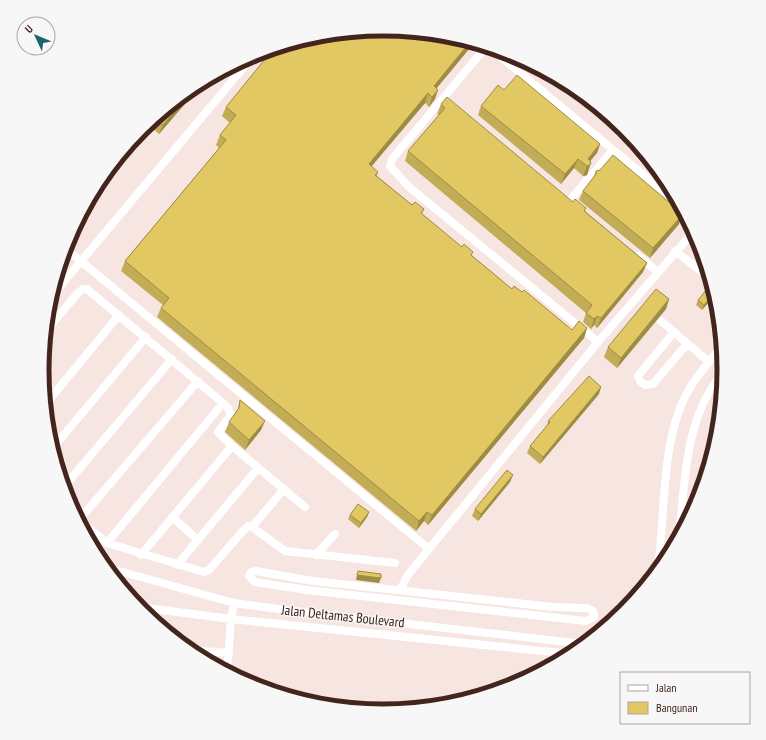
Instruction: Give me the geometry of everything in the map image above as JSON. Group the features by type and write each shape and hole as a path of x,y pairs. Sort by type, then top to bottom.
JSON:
{"street":[{"path":"482,51 392,159 390,166 409,187 598,342"},
{"path":"502,58 612,151 667,195"},
{"path":"60,285 245,65"},
{"path":"570,200 612,151"},
{"path":"401,589 407,576 598,342 689,236"},
{"path":"71,252 429,549"},
{"path":"633,252 658,272"},
{"path":"675,252 702,272"},
{"path":"53,317 83,289 87,289 120,315 223,403 228,408 231,415 218,434 305,507"},
{"path":"51,399 120,315"},
{"path":"661,321 709,362"},
{"path":"674,332 638,376 640,381 646,385 652,384 687,344"},
{"path":"57,443 146,337"},
{"path":"659,559 667,471 677,416 687,392 716,353"},
{"path":"69,482 172,359"},
{"path":"680,522 690,437 700,407 717,379"},
{"path":"82,516 198,381"},
{"path":"107,543 223,403"},
{"path":"141,555 232,446"},
{"path":"177,565 258,468"},
{"path":"89,528 107,543 141,555 208,572 245,528 252,527 284,489"},
{"path":"172,517 198,540"},
{"path":"252,527 283,550 395,563"},
{"path":"316,555 334,534"},
{"name":"Jalan Deltamas Boulevard","path":"115,570 234,603 575,643"},
{"path":"256,571 313,581 401,589 553,607 587,608 593,611 594,617 586,620 307,590 255,582 250,578 249,574 256,571"},
{"path":"228,666 231,619 234,603"},
{"path":"151,609 561,653"},
{"path":"202,651 229,653"}],"building":[{"path":"383,36 427,39 466,46 434,86 438,90 432,97 428,93 369,164 378,172 375,175 412,205 415,202 424,209 421,213 462,247 464,244 473,252 471,255 512,289 514,286 522,292 524,290 572,330 579,321 587,328 432,515 427,512 419,521 161,308 169,298 125,261 226,140 220,135 236,115 226,107 267,57 297,47 339,39"},
{"path":"517,75 600,144 588,159 591,162 590,165 587,166 578,159 565,174 481,106 498,85 504,90"},
{"path":"447,97 573,202 575,199 586,208 584,211 647,263 601,318 597,316 594,319 586,313 592,305 408,151 445,108 441,104"},
{"path":"180,105 163,125 160,122"},
{"path":"613,155 674,206 680,217 653,248 583,191 596,174 596,171 600,170"},
{"path":"656,289 669,299 621,358 608,347"},
{"path":"707,289 709,298 704,305 698,300"},
{"path":"589,376 601,387 543,457 530,446 550,422 548,421"},
{"path":"240,400 265,421 249,440 229,422 239,408"},
{"path":"507,470 513,475 481,514 475,509"},
{"path":"358,504 369,512 361,523 350,515"},
{"path":"358,571 381,574 381,578 357,575"}]}
